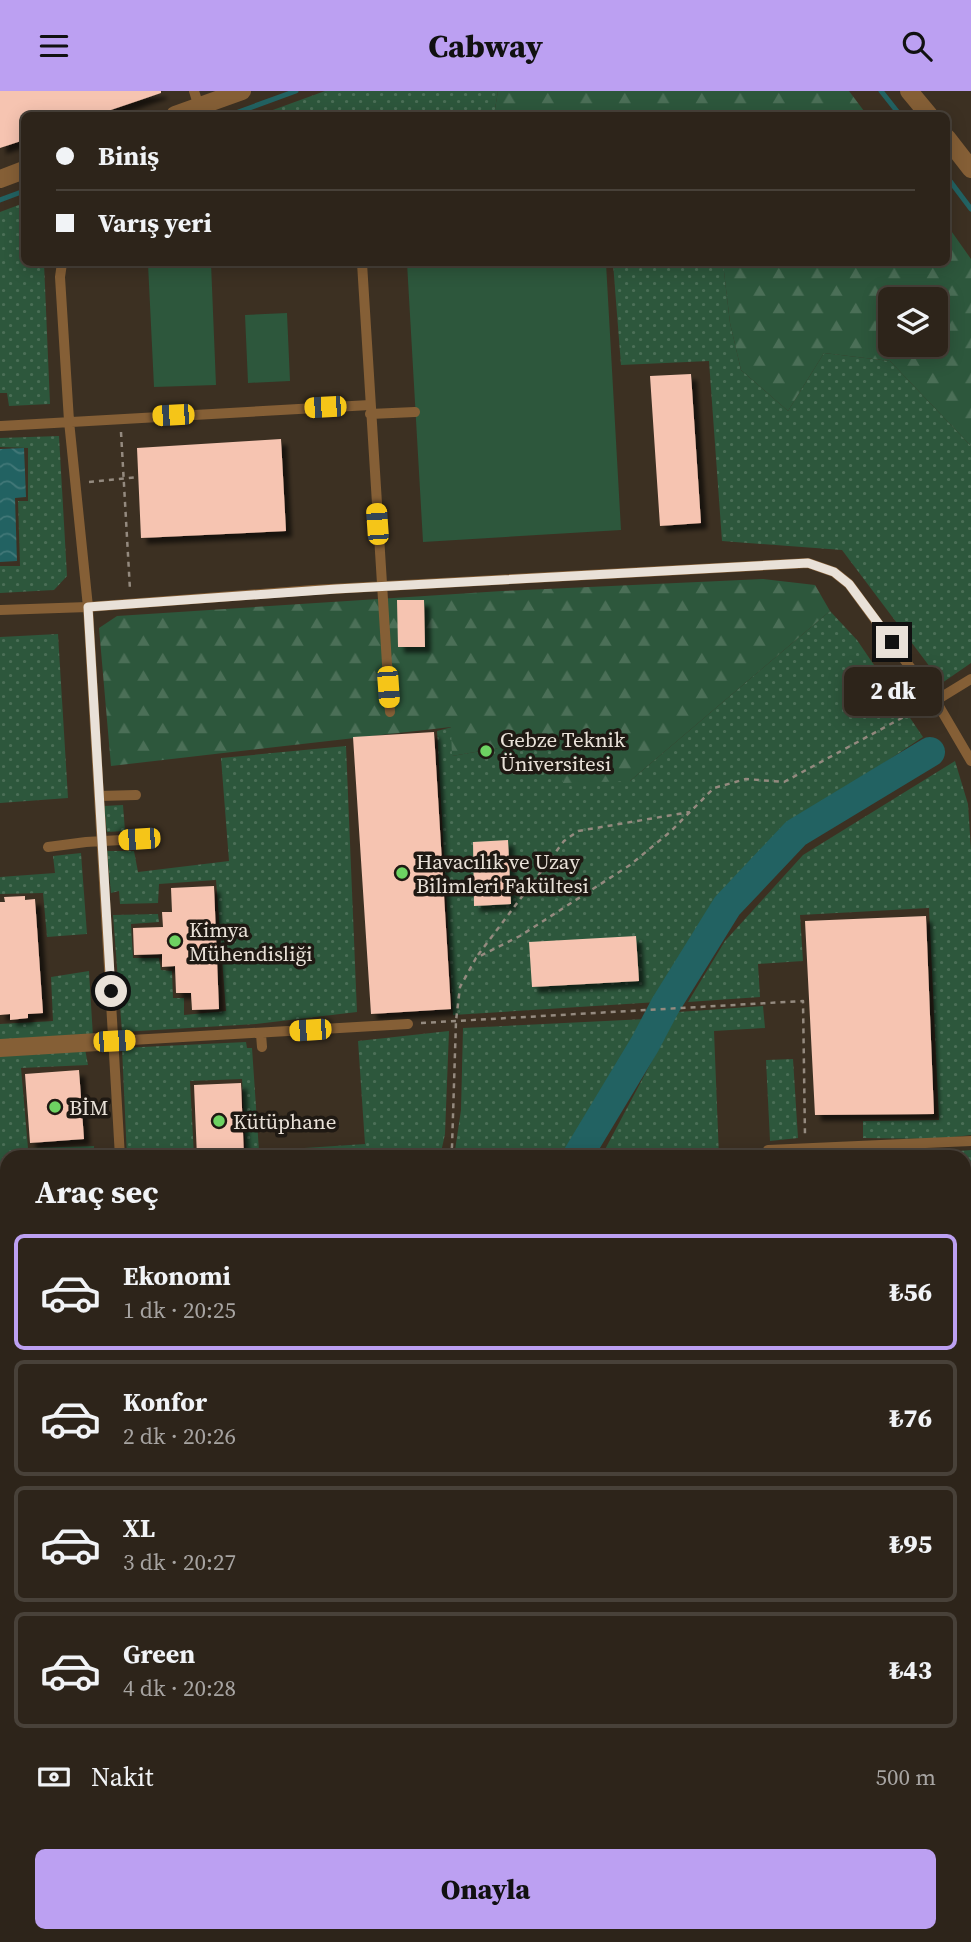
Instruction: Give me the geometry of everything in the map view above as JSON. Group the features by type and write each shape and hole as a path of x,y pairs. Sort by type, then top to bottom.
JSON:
{"street":[{"path":"909,91 926,112"},
{"path":"179,112 197,99 231,93"},
{"path":"950,142 971,169"},
{"path":"0,179 21,171"},
{"path":"0,1048 114,1041"}],"lane":[{"path":"62,266 69,421 88,607 120,1150"},
{"path":"362,266 390,712"},
{"path":"1,426 121,418 370,409 415,412"},
{"path":"0,610 88,607 381,586 808,563 834,572 849,584 935,701 971,761"},
{"path":"935,701 971,679"},
{"path":"99,796 136,795"},
{"path":"48,847 139,839"},
{"path":"114,1041 408,1024"},
{"path":"261,1034 262,1047"},
{"path":"768,1150 971,1141"}],"path":[{"path":"121,418 131,603"},
{"path":"75,483 138,477"},
{"path":"476,958 520,936 630,865 691,812 714,788 746,779 784,782 935,701"},
{"path":"450,1150 455,1109 456,1021 460,987 476,958 564,841 578,831 691,812"},
{"path":"408,1024 803,1001 806,1150"}],"green space":[{"path":"325,91 498,91 494,112 267,112"},
{"path":"498,91 849,91 865,112 494,112"},
{"path":"21,204 21,266 44,266 50,404 9,406 7,393 0,393 0,212"},
{"path":"950,229 971,259 971,446 890,361 824,353 788,411 741,370 730,323 723,266 950,266"},
{"path":"148,266 211,266 216,385 154,387"},
{"path":"407,266 606,266 621,530 423,542"},
{"path":"613,266 723,266 730,323 741,370 788,411 824,353 890,361 971,446 971,663 942,683 842,550 722,541 709,361 621,365"},
{"path":"287,313 290,381 248,383 245,315"},
{"path":"59,436 67,576 54,590 0,593 0,566 20,566 18,501 28,501 28,448 0,447 0,438"},
{"path":"763,579 815,585 830,611 630,781 563,783 551,739 452,756 451,727 111,766 99,628 117,616 502,591"},
{"path":"830,611 857,640 923,737 786,828 716,910 658,1002 453,1015 437,731 452,727 452,756 551,739 630,781"},
{"path":"58,634 68,798 0,803 0,637"},
{"path":"346,746 357,1012 256,1024 122,1032 113,915 158,914 159,922 131,924 133,958 159,958 161,970 172,971 173,998 184,998 184,1015 226,1011 216,880 159,884 158,903 120,904 119,891 111,893 107,851 134,851 138,872 229,861 221,758"},
{"path":"955,761 968,804 971,850 971,1135 938,1139 863,1138 863,1121 939,1120 929,908 800,915 803,961 758,964 760,997 688,1002 725,941 803,855"},
{"path":"123,805 125,831 107,832 104,806"},
{"path":"81,853 87,934 47,937 43,893 0,894 0,877 55,873 53,856"},
{"path":"89,971 93,1037 0,1042 0,1024 53,1021 51,977"},
{"path":"763,1006 765,1028 714,1031 719,1150 605,1150 678,1012"},
{"path":"646,1019 570,1150 455,1150 461,1110 463,1028"},
{"path":"449,1031 445,1134 442,1150 274,1150 365,1144 358,1041"},
{"path":"246,1042 247,1048 252,1048 259,1150 246,1150 242,1079 190,1081 194,1150 127,1150 122,1048"},
{"path":"85,1049 88,1065 21,1068 28,1148 94,1146 94,1150 0,1150 0,1055"},
{"path":"793,1059 798,1138 770,1141 766,1060"}],"water":[{"path":"24,448 26,497 15,498 17,561 0,562 0,449"}],"building":[{"path":"0,91 161,91 105,112 21,112 21,141 0,148"},
{"path":"691,374 701,523 660,526 650,376"},
{"path":"281,439 286,531 141,538 137,448"},
{"path":"397,600 424,600 425,647 398,647"},
{"name":"Havacılık ve Uzay Bilimleri Fakültesi","path":"434,732 451,1009 371,1014 353,737"},
{"path":"508,840 511,904 474,906 473,842"},
{"name":"Kimya Mühendisliği","path":"214,886 219,1009 192,1010 191,993 176,993 175,966 162,967 162,954 134,955 133,928 163,927 162,912 172,912 171,888"},
{"path":"25,896 25,900 35,899 43,1013 28,1014 28,1018 10,1020 10,1014 0,1015 0,902 5,902 4,897"},
{"path":"926,916 934,1114 815,1115 805,921"},
{"name":"Havacılık ve Uzay Bilimleri Fakültesi","path":"636,936 639,981 532,987 529,942"},
{"name":"BİM","path":"79,1070 84,1139 30,1143 25,1074"},
{"name":"Kütüphane","path":"241,1083 244,1150 197,1150 194,1085"}],"waterway":[{"path":"238,112 296,91"},
{"path":"881,91 898,112"},
{"path":"950,181 971,209"},
{"path":"0,200 21,192"},
{"path":"581,1150 727,906 796,833 930,752"}],"place":[{"name":"Gebze Teknik Üniversitesi","path":"486,751"},
{"name":"Havacılık ve Uzay Bilimleri Fakültesi","path":"402,873"},
{"name":"Kimya Mühendisliği","path":"175,941"},
{"name":"BİM","path":"55,1107"},
{"name":"Kütüphane","path":"219,1121"}],"route":[{"path":"111,991 88,607 336,589 808,563 834,572 849,584 892,642"}]}
